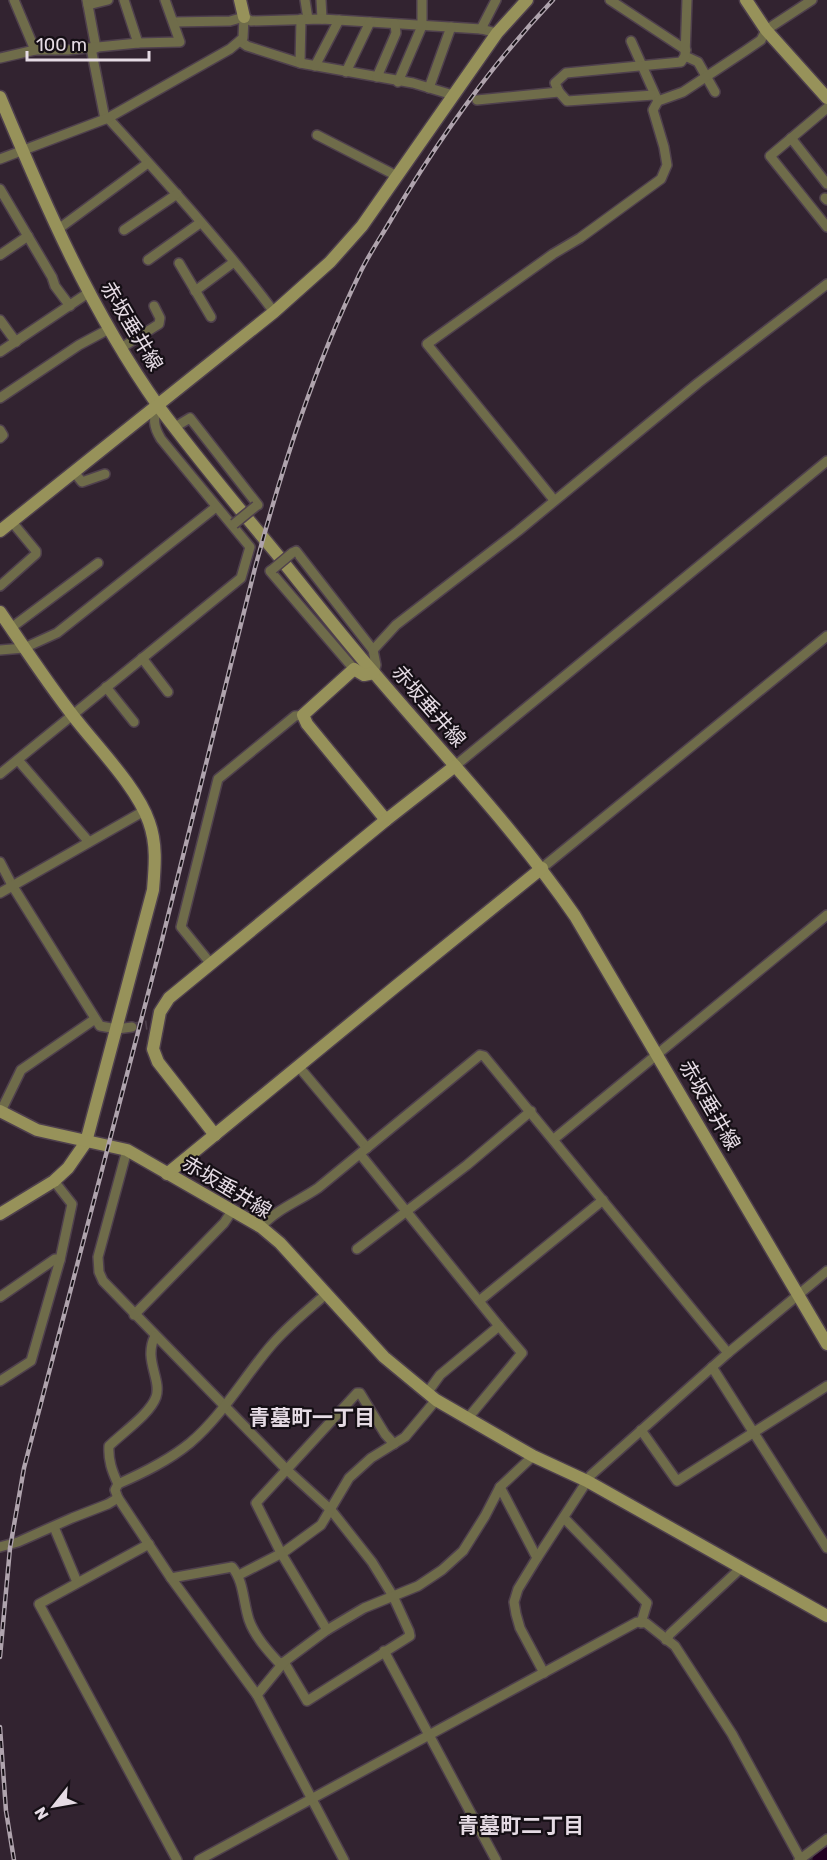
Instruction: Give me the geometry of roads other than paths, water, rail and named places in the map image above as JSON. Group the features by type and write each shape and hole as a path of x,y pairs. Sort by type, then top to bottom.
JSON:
{"street":[{"path":"14,0 35,50"},
{"path":"108,0 88,2 107,118 177,194 274,312"},
{"path":"124,0 138,43"},
{"path":"0,57 35,50 180,42 165,0"},
{"path":"0,159 107,118 230,49 243,38 244,17 240,0"},
{"path":"300,63 305,0"},
{"path":"321,0 322,20"},
{"path":"398,81 422,26 422,0"},
{"path":"480,29 496,0"},
{"path":"0,531 274,312 330,262 362,226 497,33 527,0"},
{"path":"610,0 698,62 715,92"},
{"path":"687,0 686,53 681,62 566,73 555,83 559,93 567,101 656,98 683,92 761,40 766,30 812,0"},
{"path":"746,0 766,30 823,87 827,99"},
{"path":"174,22 230,21 244,17 250,21 339,20 480,29 497,33"},
{"path":"315,66 339,20"},
{"path":"346,72 369,22"},
{"path":"377,77 396,33 394,24"},
{"path":"429,88 451,27"},
{"path":"240,41 247,46 300,63 398,81 453,95"},
{"path":"554,500 427,344 661,179 667,165 653,110 656,98 631,41"},
{"path":"477,100 559,93"},
{"name":"赤坂垂井線","path":"0,97 57,230 88,293 158,405 199,461 374,673 542,868 575,916 658,1054 827,1344"},
{"path":"827,108 770,156 827,227"},
{"path":"317,135 397,176"},
{"path":"791,138 827,184"},
{"path":"57,230 148,163"},
{"path":"0,189 52,277 54,286 70,306"},
{"path":"124,230 177,194"},
{"path":"148,260 200,223"},
{"path":"0,255 28,237"},
{"path":"195,291 234,262"},
{"path":"179,263 211,316"},
{"path":"373,650 396,625 518,531 698,383 827,284"},
{"path":"0,352 88,293"},
{"path":"121,348 159,324 160,318 154,306"},
{"path":"0,320 16,342"},
{"path":"0,398 79,345 109,329"},
{"path":"0,774 241,578 250,548 155,429 153,418 158,405"},
{"path":"174,427 190,418 258,505 233,525"},
{"path":"0,430 3,435 0,438"},
{"path":"215,1135 158,1062 153,1048 152,1024 168,998 827,461"},
{"path":"74,472 82,482 105,474"},
{"path":"0,650 24,648 57,633 216,507"},
{"path":"0,586 37,553 12,522"},
{"path":"296,550 373,650 376,665 374,673 364,675 354,669 270,571 296,550"},
{"path":"11,628 98,563"},
{"path":"0,612 72,715 130,788 144,811 154,838 156,859 153,890 86,1142 68,1168 54,1181 0,1214"},
{"path":"167,1174 827,636"},
{"path":"142,658 168,693"},
{"path":"211,964 182,927 218,778 295,716 303,715 354,669"},
{"path":"106,687 134,722"},
{"path":"303,715 307,724 386,820"},
{"path":"18,760 89,842"},
{"path":"0,893 144,811"},
{"path":"0,862 100,1026 117,1029 132,1027"},
{"path":"554,1139 827,915"},
{"path":"1,1111 21,1070 95,1019"},
{"path":"261,1227 270,1216 305,1197 480,1055 484,1056 728,1353"},
{"path":"300,1067 363,1151 364,1161 522,1353 468,1418"},
{"name":"赤坂垂井線","path":"1,1111 37,1130 127,1150 261,1227 280,1243 384,1357 432,1396 533,1456 587,1481 827,1616"},
{"path":"357,1249 467,1165 531,1111"},
{"path":"127,1150 98,1257 99,1272 103,1281 223,1406 331,1510 372,1562 393,1596 410,1636 307,1701 283,1664 257,1636 250,1621 239,1575 232,1567 171,1578"},
{"path":"0,1381 31,1361 60,1260 72,1204 54,1181"},
{"path":"479,1301 603,1200"},
{"path":"134,1315 224,1223 232,1210"},
{"path":"0,1297 55,1259 60,1260"},
{"path":"544,1673 520,1629 514,1602 518,1589 587,1481 600,1465 827,1270"},
{"path":"326,1294 296,1319 276,1340 190,1443 152,1469 118,1484 115,1490 171,1578 257,1695 344,1860"},
{"path":"239,1575 282,1553 321,1525 349,1478 370,1458 405,1437 432,1396 440,1375 499,1326"},
{"path":"118,1484 108,1456 109,1446 133,1426 156,1397 157,1387 151,1364 150,1346 155,1336"},
{"path":"712,1367 827,1548"},
{"path":"641,1430 677,1481 827,1386"},
{"path":"327,1630 255,1503 357,1393 360,1393 385,1434 394,1444"},
{"path":"257,1695 283,1664 327,1630 364,1608 418,1586 442,1570 463,1551 500,1487 533,1456"},
{"path":"500,1487 537,1558"},
{"path":"0,1547 54,1527 118,1498"},
{"path":"564,1518 646,1603 641,1623"},
{"path":"54,1527 78,1582"},
{"path":"149,1544 39,1604 177,1860"},
{"path":"666,1640 741,1568"},
{"path":"199,1860 637,1622 646,1623 675,1646 732,1734 800,1860 827,1839"},
{"path":"384,1651 495,1860"}],"waterway":[{"path":"820,1860 827,1855"}],"tunnel":[{"path":"132,1027 147,1025"}],"railway":[{"path":"0,1657 10,1548 24,1468 159,952 255,568 300,418 343,309 375,246 466,104 553,0"},
{"path":"0,1727 6,1811 14,1860"}],"district":[{"name":"青墓町一丁目","path":"312,1417"},
{"name":"青墓町二丁目","path":"521,1825"}]}
